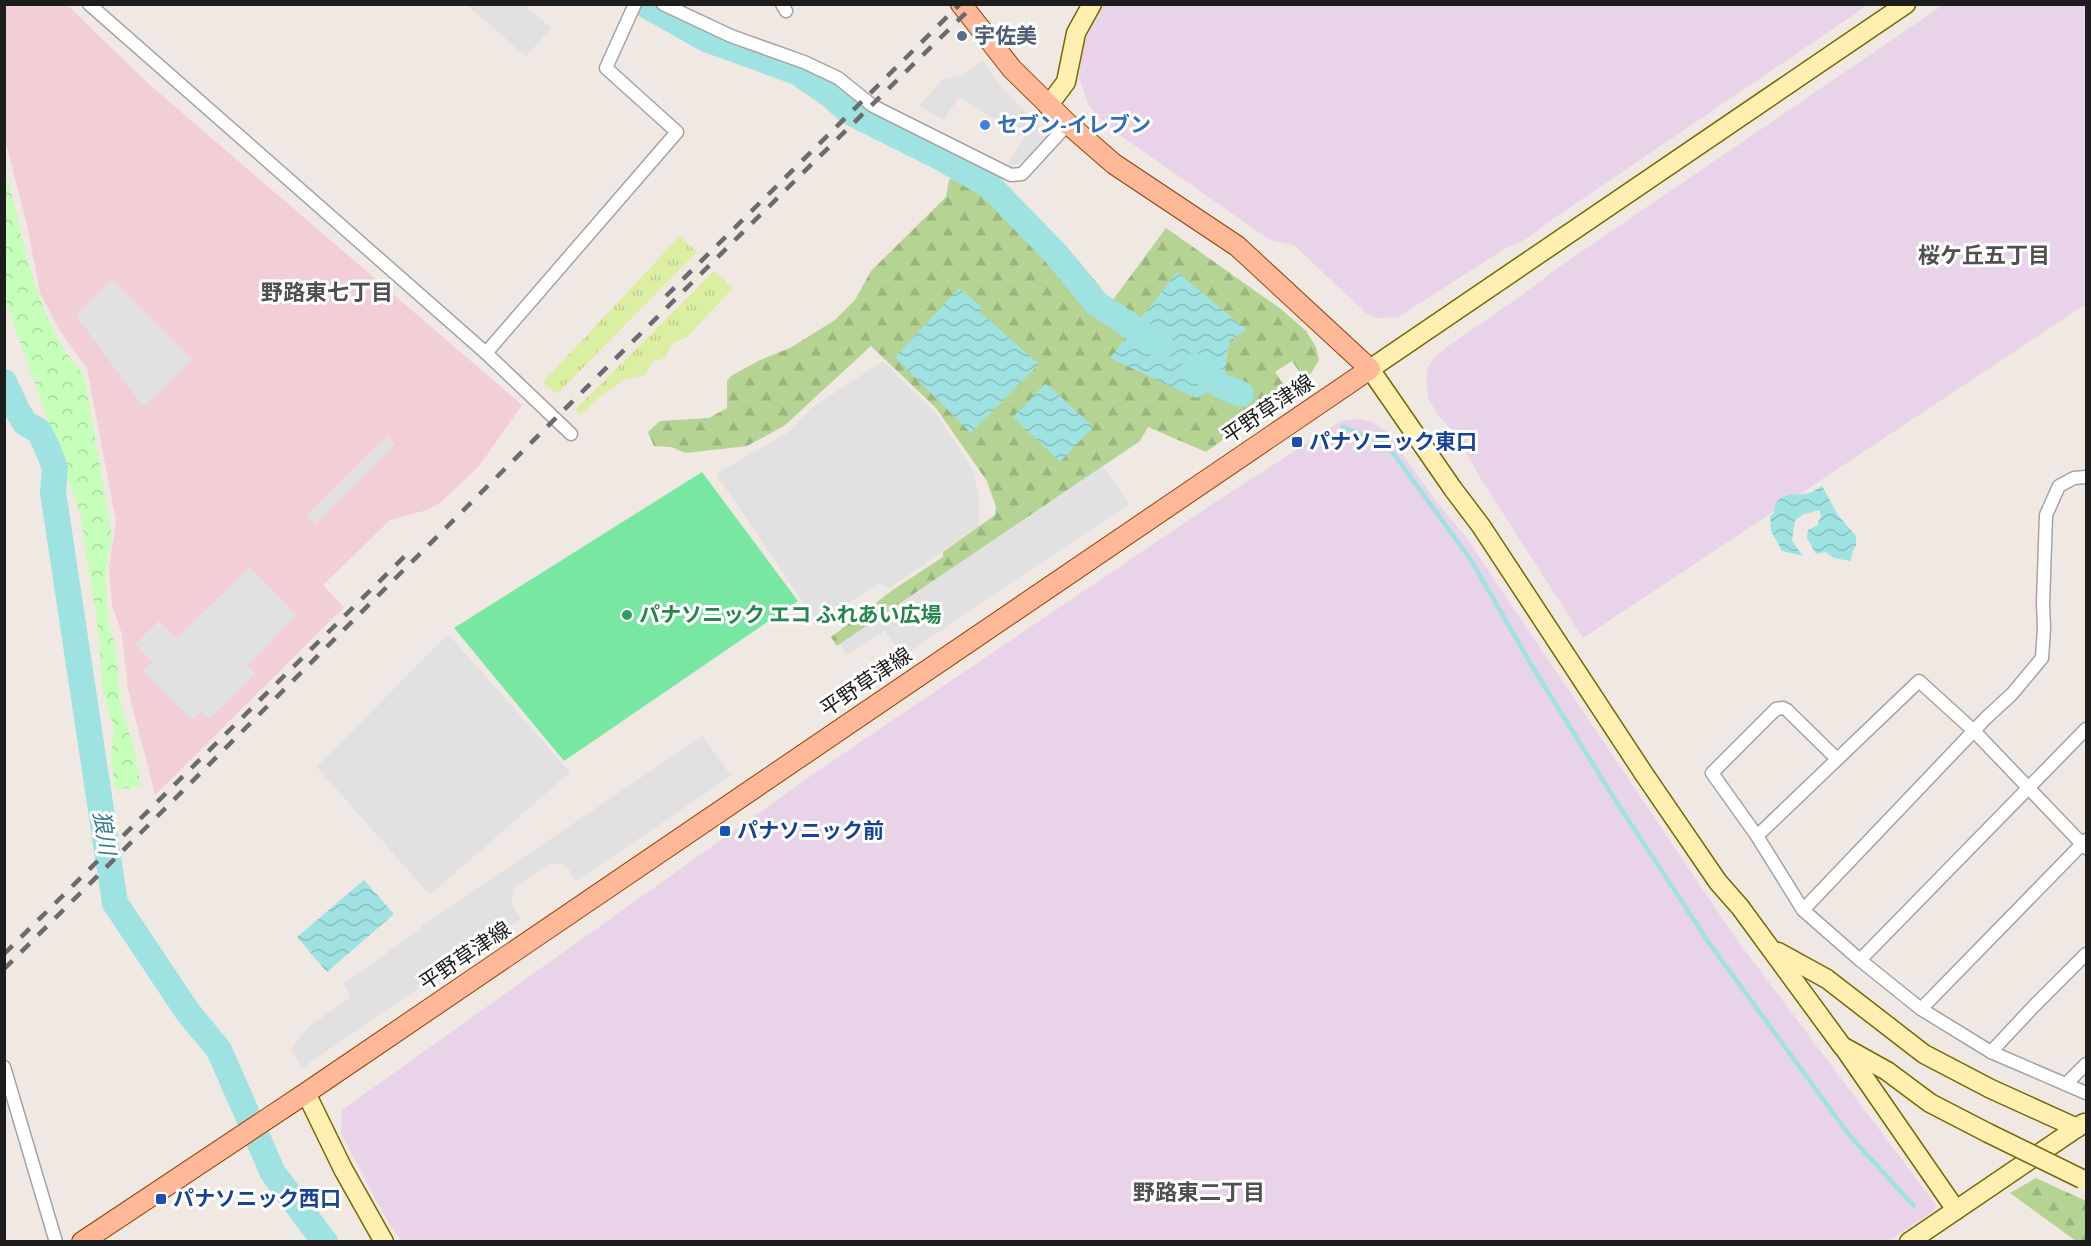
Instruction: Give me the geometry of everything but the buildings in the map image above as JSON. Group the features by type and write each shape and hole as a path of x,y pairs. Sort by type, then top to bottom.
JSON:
{"main road":[{"path":"961,4 1012,69 1068,124 1114,164 1237,246 1370,369"},
{"name":"平野草津線","path":"82,1242 306,1093 1370,369"}],"street":[{"path":"663,4 731,36 804,62 838,78 873,105 1011,175 1022,174 1068,124"},
{"path":"679,12 691,4"},
{"path":"1048,106 1066,82 1077,33 1092,4"},
{"path":"1906,4 1370,369 1481,526 1718,882 1740,907 1842,1046 1956,1210"},
{"path":"96,7 486,353 571,434"},
{"path":"486,353 677,132 606,68 634,7"},
{"path":"1803,910 2012,694 2042,658 2046,514 2059,486 2074,478 2086,477"},
{"path":"1757,836 1919,681 1974,731 2085,844 1922,1009"},
{"path":"1838,759 1783,708 1776,709 1713,773 1757,836 1803,910 1860,960 1922,1009 1992,1052 2067,1083 2086,1094"},
{"path":"1860,960 2086,729"},
{"path":"1768,947 1827,979 1924,1054 1990,1089 2082,1125"},
{"path":"1992,1052 2086,954"},
{"path":"1842,1046 1887,1071 1930,1102 2084,1180"},
{"path":"2067,1083 2086,1064"},
{"path":"4,1067 56,1242"},
{"path":"306,1093 343,1169 384,1242"},
{"path":"1909,1242 2082,1125"}],"shaded area":[{"path":"470,4 524,5 551,28 526,56 468,6"},
{"path":"4,5 67,5 151,86 522,405 479,466 441,502 427,510 390,520 323,585 344,607 155,795 128,689 122,634 112,605 109,567 116,521 87,369 60,331 40,293 27,225 5,140"},
{"path":"1105,5 1868,5 1528,238 1506,248 1398,317 1378,318 1366,313 1294,245 1270,240 1107,126 1089,106 1079,78 1082,47 1097,13"},
{"path":"1943,5 2086,5 2086,304 1583,638 1481,479 1457,436 1438,415 1428,398 1426,378 1428,367 1434,358 1448,346 1556,269"},
{"path":"982,60 1001,86 1048,134 1031,157 1015,165 1007,164 1024,138 959,97 944,120 919,106 942,80 963,75"},
{"path":"112,279 192,359 147,404 140,403 76,315"},
{"path":"883,361 936,413 973,470 979,496 979,526 890,588 880,583 817,623 716,474 787,433 810,409"},
{"path":"1359,419 1373,422 1387,432 1435,500 1465,536 1734,936 1936,1205 1933,1211 1887,1242 401,1241 380,1208 341,1133 342,1110 819,770 1211,505 1341,421"},
{"path":"387,436 395,444 315,524 307,515"},
{"path":"1103,466 1129,504 903,656 885,631 847,655 840,644"},
{"path":"250,567 296,615 247,666 255,674 209,719 202,711 192,720 143,671 152,662 135,644 159,621 176,639"},
{"path":"448,634 570,772 430,895 317,767"},
{"path":"703,736 731,776 576,881 566,865 552,863 515,886 511,903 521,919 302,1068 291,1050 308,1027 350,998 344,983 421,929 421,926"}],"green space":[{"path":"5,170 25,251 42,304 67,353 84,375 112,535 105,578 109,627 115,645 121,705 134,749 141,786 115,790 111,757 114,729 103,693 98,630 80,513 5,298"},
{"path":"958,175 980,185 1053,257 1065,245 1101,288 1097,297 1110,304 1166,228 1281,309 1306,331 1316,347 1319,360 1306,381 1292,361 1275,372 1289,392 1206,452 1148,427 1140,441 837,646 831,637 894,589 943,557 943,552 995,515 996,507 987,481 936,408 871,346 784,426 747,446 686,453 671,447 654,446 648,432 660,421 709,418 727,408 727,381 731,376 760,360 790,348 835,320 855,300 871,271 946,197 949,180","holes":["1177,273 1229,341 1222,386","980,306 980,312 895,357"]},
{"path":"680,236 697,252 557,394 543,382"},
{"path":"714,271 733,288 688,336 672,344 666,357 658,361 654,360 645,375 625,379 596,400 579,416 576,409"},
{"name":"パナソニック エコ ふれあい広場","path":"702,472 798,601 564,761 454,628"},
{"path":"2036,1178 2086,1201 2086,1241 2076,1241 2010,1193"}],"water":[{"path":"1177,272 1247,330 1229,341 1222,386 1196,398 1110,358"},
{"path":"959,288 981,306 980,312 1039,364 971,433 895,357"},
{"path":"1046,383 1093,427 1060,462 1013,417"},
{"path":"1822,486 1838,515 1856,536 1856,546 1850,561 1834,558 1825,552 1816,554 1807,538 1808,530 1818,525 1821,517 1820,510 1804,514 1795,520 1792,541 1803,556 1782,551 1771,531 1770,516 1774,513 1780,498 1809,493"},
{"path":"364,880 394,914 327,972 297,937"}],"waterway":[{"path":"644,4 706,39 797,72 832,96 848,111 936,155 990,186 1054,252 1096,303 1161,346"},
{"path":"1195,366 1222,386 1241,394"},
{"name":"狼川","path":"4,382 25,423 39,431 55,468 53,492 115,903 187,1011 219,1050 273,1173 325,1242"},
{"path":"1343,427 1388,446 1471,560 1532,666 1614,798 1709,943 1850,1136 1914,1206"}],"railway":[{"path":"666,296 960,4"},
{"path":"4,969 609,365 975,4"},
{"path":"4,954 411,550"}],"place":[{"name":"宇佐美","path":"962,36"},
{"name":"セブン-イレブン","path":"985,125"},
{"name":"パナソニック東口","path":"1297,442"},
{"name":"パナソニック エコ ふれあい広場","path":"627,615"},
{"name":"パナソニック前","path":"725,831"},
{"name":"パナソニック西口","path":"161,1199"}],"district":[{"name":"桜ケ丘五丁目","path":"1984,256"},
{"name":"野路東七丁目","path":"327,293"},
{"name":"野路東二丁目","path":"1199,1193"}]}
